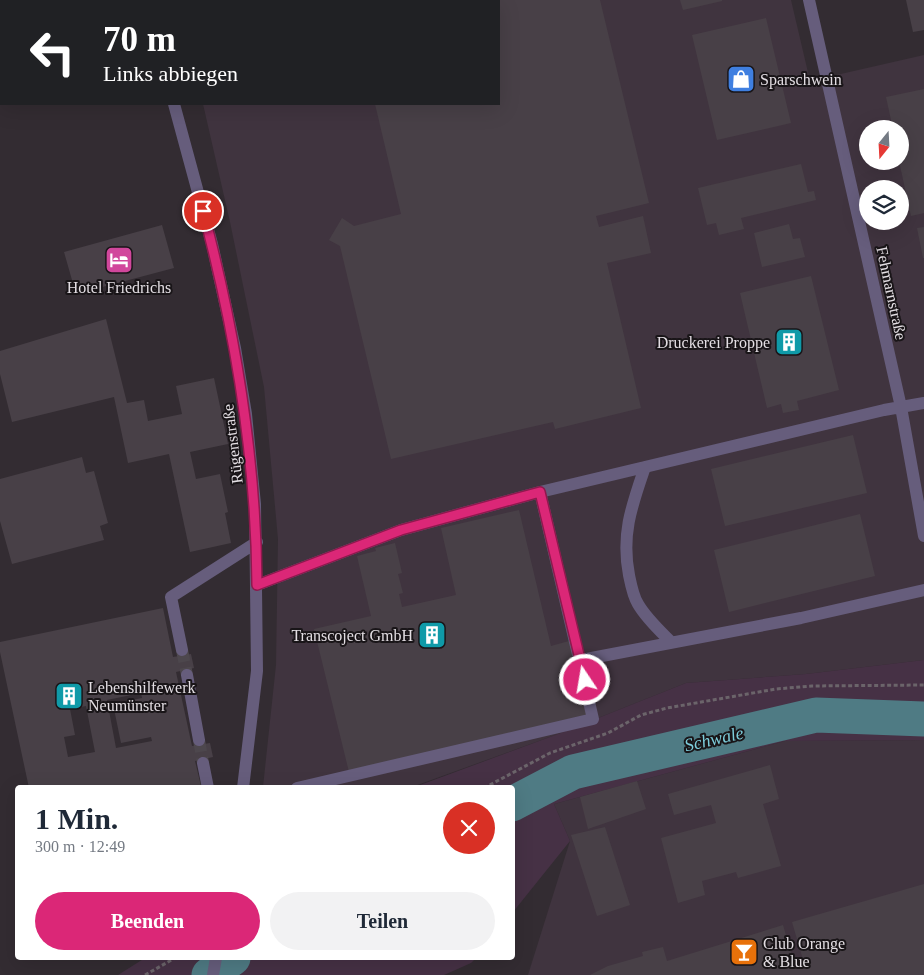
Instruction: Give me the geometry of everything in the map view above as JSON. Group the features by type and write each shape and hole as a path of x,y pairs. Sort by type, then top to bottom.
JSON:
{"street":[{"name":"Fehmarnstraße","path":"810,0 901,407 924,536"},
{"name":"Rügenstraße","path":"174,105 212,244 235,348 246,414 257,542 257,671 243,785"},
{"path":"257,585 401,530 540,492 924,403"},
{"path":"645,467 630,511 626,535 626,558 631,586 637,604 671,642"},
{"path":"310,785 593,719 540,492"},
{"path":"182,650 171,597 257,542"},
{"path":"580,660 801,618 924,590"},
{"path":"187,675 199,740"},
{"path":"204,763 208,785"},
{"path":"213,975 216,960"}],"path":[{"path":"490,785 550,752 608,733 641,715 667,708 776,689 812,686 924,685"},
{"path":"146,975 172,960"}],"shaded area":[{"path":"500,0 791,0 810,81 924,55 924,660 806,674 686,683 558,734 418,785 263,785 276,665 278,539 264,387 230,222 203,105 500,105"},
{"path":"924,660 924,740 785,741 554,804 570,841 515,910 515,785 420,785 558,734 686,683 806,674"},
{"path":"924,740 924,975 528,975 570,841 554,804 785,741"},
{"path":"142,960 474,960 444,975 118,975"}],"building":[{"path":"500,0 600,0 649,203 596,216 599,227 643,216 651,253 607,263 641,408 555,429 553,422 391,459 340,246 329,240 342,218 354,226 401,214 375,105 500,105"},
{"path":"680,0 722,0 722,1 683,10"},
{"path":"906,0 924,0 924,30 913,32"},
{"name":"Sparschwein","path":"766,18 791,123 717,140 692,35"},
{"path":"924,89 924,213 911,216 909,180 903,180 901,170 909,170 909,120 891,120 886,97"},
{"path":"801,164 808,192 814,191 816,200 741,218 744,229 719,235 716,223 707,225 698,188"},
{"path":"789,224 793,239 800,238 805,257 762,267 754,233"},
{"name":"Hotel Friedrichs","path":"162,225 174,268 76,294 64,252"},
{"path":"924,227 924,258 923,258 917,228"},
{"name":"Druckerei Proppe","path":"811,276 839,390 797,401 799,410 783,413 781,404 767,408 740,293"},
{"path":"106,319 127,403 144,400 148,421 182,414 176,386 214,378 228,444 190,452 196,479 220,474 228,512 225,513 231,543 190,552 169,454 128,463 114,397 12,422 0,374 0,351"},
{"path":"853,435 867,493 725,526 711,469"},
{"path":"82,457 86,473 94,471 108,523 100,526 104,540 12,564 0,521 0,479"},
{"name":"Transcoject GmbH","path":"519,510 551,646 569,641 587,716 349,772 314,629 371,616 357,556 376,551 375,548 395,543 402,573 398,574 403,593 399,594 402,607 456,595 441,528"},
{"path":"860,514 875,576 729,612 714,550"},
{"name":"Lebenshilfewerk Neumünster","path":"163,608 173,657 191,654 194,668 176,672 192,746 210,743 213,757 195,761 201,785 28,785 0,652 0,642","holes":["141,693 142,698 113,704 121,743 151,737 152,741 116,748 107,700","86,706 95,752 68,757 64,737 75,735 70,709"]},
{"path":"770,765 779,799 763,804 781,866 738,878 736,872 702,881 705,895 678,903 661,838 716,823 711,805 674,815 668,794"},
{"path":"637,781 646,809 588,829 580,797"},
{"path":"605,827 630,905 597,916 571,835"},
{"path":"924,884 924,975 590,975 608,966 643,956 642,952 663,947 667,961 783,925 795,966 804,963 792,922"}],"waterway":[{"name":"Schwale","path":"515,802 573,772 816,715 924,719"},
{"name":"Schwale","path":"209,975 230,960"}],"tunnel":[{"path":"182,650 187,675"},
{"path":"199,740 203,763"}],"place":[{"name":"Sparschwein","path":"741,79"},
{"name":"Hotel Friedrichs","path":"119,260"},
{"name":"Druckerei Proppe","path":"789,342"},
{"name":"Transcoject GmbH","path":"432,635"},
{"name":"Lebenshilfewerk Neumünster","path":"69,696"},
{"name":"Club Orange & Blue","path":"744,952"}],"route":[{"path":"203,211 235,348 246,414 255,504 257,585 401,530 540,492 585,680"}]}
